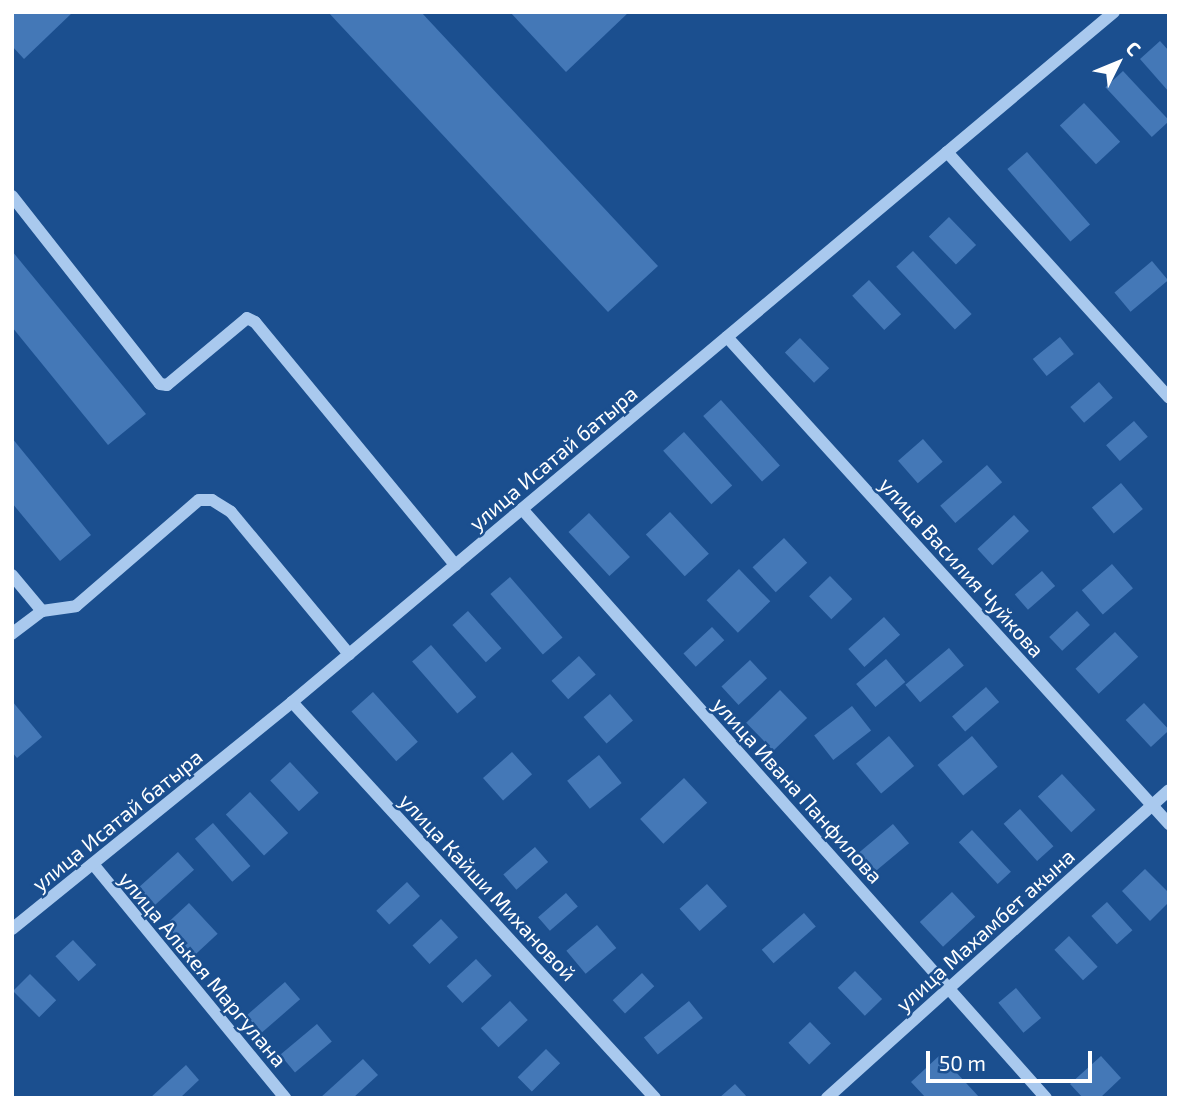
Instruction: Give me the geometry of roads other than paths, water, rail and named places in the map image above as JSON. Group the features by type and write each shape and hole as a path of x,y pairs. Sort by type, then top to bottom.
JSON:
{"street":[{"name":"улица Исатай батыра","path":"12,929 292,702 1114,12"},
{"path":"947,152 1169,398"},
{"path":"12,196 160,384 167,385 247,318 255,323 455,565"},
{"name":"улица Василия Чуйкова","path":"727,337 1169,824"},
{"path":"12,634 42,611 76,606 199,500 212,500 231,512 349,654"},
{"name":"улица Ивана Панфилова","path":"522,509 1046,1098"},
{"path":"12,575 42,611"},
{"name":"улица Кайши Михановой","path":"292,702 655,1098"},
{"name":"улица Махамбет акына","path":"827,1098 1169,790"},
{"name":"улица Алькея Маргулана","path":"93,864 206,1007 285,1098"}]}
